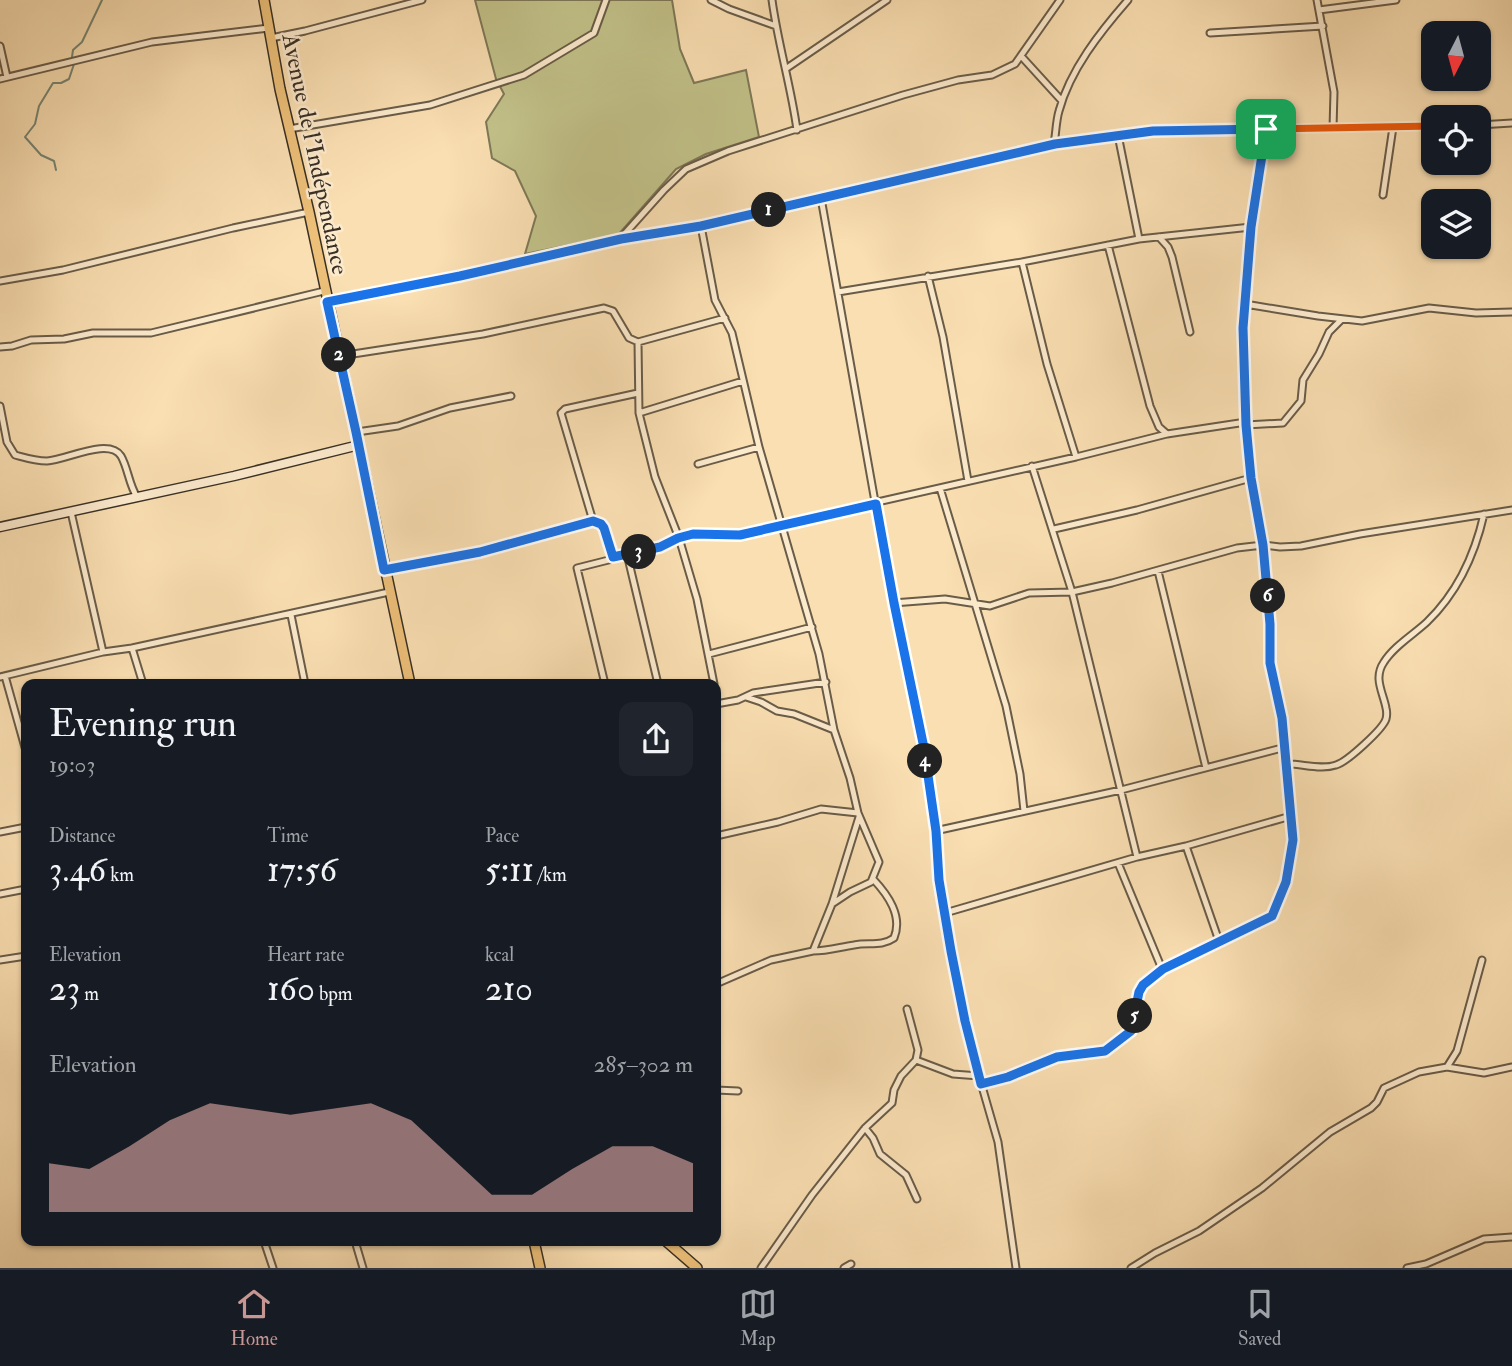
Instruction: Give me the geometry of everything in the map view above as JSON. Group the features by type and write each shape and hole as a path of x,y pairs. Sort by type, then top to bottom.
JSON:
{"main road":[{"name":"Avenue de l'Indépendance","path":"264,0 289,129 409,679"},
{"path":"535,1246 540,1268"},
{"path":"672,1246 697,1268"}],"street":[{"path":"0,46 3,78 152,42 305,31 422,0"},
{"path":"289,129 430,106 524,75 594,33 606,0"},
{"path":"711,0 776,26"},
{"path":"787,68 887,0"},
{"path":"621,239 686,169 728,152 903,95 958,80 992,75 1015,64 1060,0"},
{"path":"1055,144 1057,118 1062,101 1079,67 1097,38 1128,0"},
{"path":"1317,0 1335,92 1333,128"},
{"path":"1319,10 1396,0"},
{"path":"774,1 776,26 787,68 797,130"},
{"path":"1210,33 1323,26"},
{"path":"1021,56 1062,101"},
{"path":"1491,124 1512,123"},
{"path":"327,302 460,276 621,239 701,226 1055,144 1153,131 1421,126"},
{"path":"1383,195 1392,127"},
{"path":"981,1084 1008,1077 1057,1057 1105,1051 1131,1031 1139,992 1143,985 1163,969 1262,923 1277,909 1290,865 1293,840 1286,747 1270,663 1270,624 1263,545 1251,478 1243,328 1251,227 1266,129"},
{"path":"1118,135 1139,239"},
{"path":"821,198 894,603 922,739 945,913 965,1021 998,1142 1016,1268"},
{"path":"0,281 101,261 309,212"},
{"path":"701,226 715,300 732,334 780,526 812,627 826,682 834,730 850,778 858,815 879,862 873,879 832,904"},
{"path":"838,292 1022,262 1139,239 1251,227"},
{"path":"1159,237 1172,257 1190,332"},
{"path":"1108,246 1150,406 1159,428 1167,434"},
{"path":"1022,262 1047,364 1076,457"},
{"path":"928,276 954,396 968,481"},
{"path":"0,347 32,340 64,339 93,333 151,333 324,291"},
{"path":"1245,304 1362,321 1437,308 1476,313 1512,312"},
{"path":"339,356 483,334 604,309 613,311 629,338 638,342 725,317"},
{"path":"602,679 577,568 660,547 693,534 740,535 1167,434 1246,423 1283,423 1301,401 1304,380 1329,332 1342,319"},
{"path":"638,342 639,413 655,477 697,599 713,679"},
{"path":"639,413 743,381"},
{"path":"593,521 561,413 565,409 638,393"},
{"path":"356,432 398,426 450,408 511,396"},
{"path":"0,405 7,443 15,455 32,461 49,461 100,447 114,449 121,456 137,497"},
{"path":"0,527 359,445"},
{"path":"698,464 759,447"},
{"path":"1032,466 1054,528 1072,592 1137,857"},
{"path":"1054,528 1137,510 1251,478"},
{"path":"940,488 1006,706 1020,774 1024,811"},
{"path":"894,603 945,599 990,606 1029,593 1072,592 1237,548 1263,545 1301,546 1512,510"},
{"path":"71,512 103,652"},
{"path":"1288,764 1334,766 1353,757 1380,728 1386,719 1386,708 1378,682 1381,666 1409,635 1426,622 1454,588 1472,556 1484,514"},
{"path":"384,570 480,552 593,521 604,528 613,557"},
{"path":"627,554 657,679"},
{"path":"1158,570 1206,768"},
{"path":"21,720 2,677 103,652 290,615 389,592"},
{"path":"290,615 303,679"},
{"path":"709,654 812,627"},
{"path":"132,648 141,679"},
{"path":"721,702 753,693 826,682"},
{"path":"746,697 777,711 794,714 834,730"},
{"path":"936,831 1121,790 1286,747"},
{"path":"721,835 770,825 821,809 858,815"},
{"path":"813,951 832,904 858,815"},
{"path":"945,913 1291,816"},
{"path":"0,832 21,828"},
{"path":"853,834 864,830"},
{"path":"1186,846 1219,942"},
{"path":"1118,863 1163,969"},
{"path":"721,982 771,960 858,944 881,945 894,938 896,920 892,902 873,879"},
{"path":"0,894 21,889"},
{"path":"0,960 21,957"},
{"path":"1447,1067 1457,1051 1482,960"},
{"path":"761,1268 865,1128 892,1103 894,1090 901,1076 916,1060 918,1050 907,1009"},
{"path":"916,1060 953,1074 979,1076"},
{"path":"1131,1268 1199,1231 1262,1188 1330,1132 1371,1108 1384,1088 1419,1072 1447,1067 1484,1073 1512,1067"},
{"path":"721,1090 738,1091"},
{"path":"865,1128 880,1154 906,1175 917,1199"},
{"path":"1407,1268 1435,1260 1484,1239 1512,1237"},
{"path":"266,1246 273,1268"},
{"path":"356,1246 363,1268"},
{"path":"844,1268 851,1264"}],"shaded area":[{"path":"475,0 672,0 680,49 694,83 746,70 759,137 706,154 676,169 618,235 525,254 536,216 515,171 492,158 486,122 504,94 496,79"}],"waterway":[{"path":"72,57 73,50 82,42 102,0"},
{"path":"56,170 54,161 41,155 25,137 35,124 39,106 53,83 69,79 74,64"}],"cycle path":[{"path":"327,302 460,276 621,238 701,226 1054,144 1153,131 1421,126"},
{"path":"981,1084 1008,1077 1057,1057 1105,1051 1131,1031 1139,992 1143,985 1162,969 1272,916 1286,882 1293,840 1282,718 1271,663 1263,545 1251,478 1246,425 1243,328 1251,227 1266,129"}],"route":[{"path":"1266,129 1251,227 1243,328 1246,425 1251,478 1263,545 1270,624 1270,663 1282,718 1288,764 1293,840 1286,882 1272,916 1163,969 1143,985 1139,992 1131,1031 1105,1051 1057,1057 1008,1077 981,1084 951,951 939,880 936,831 924,748 876,504 740,535 693,534 660,547 613,557 604,528 593,521 480,552 384,570 327,302 460,276 621,239 701,226 1055,144 1153,131 1266,129"}]}
